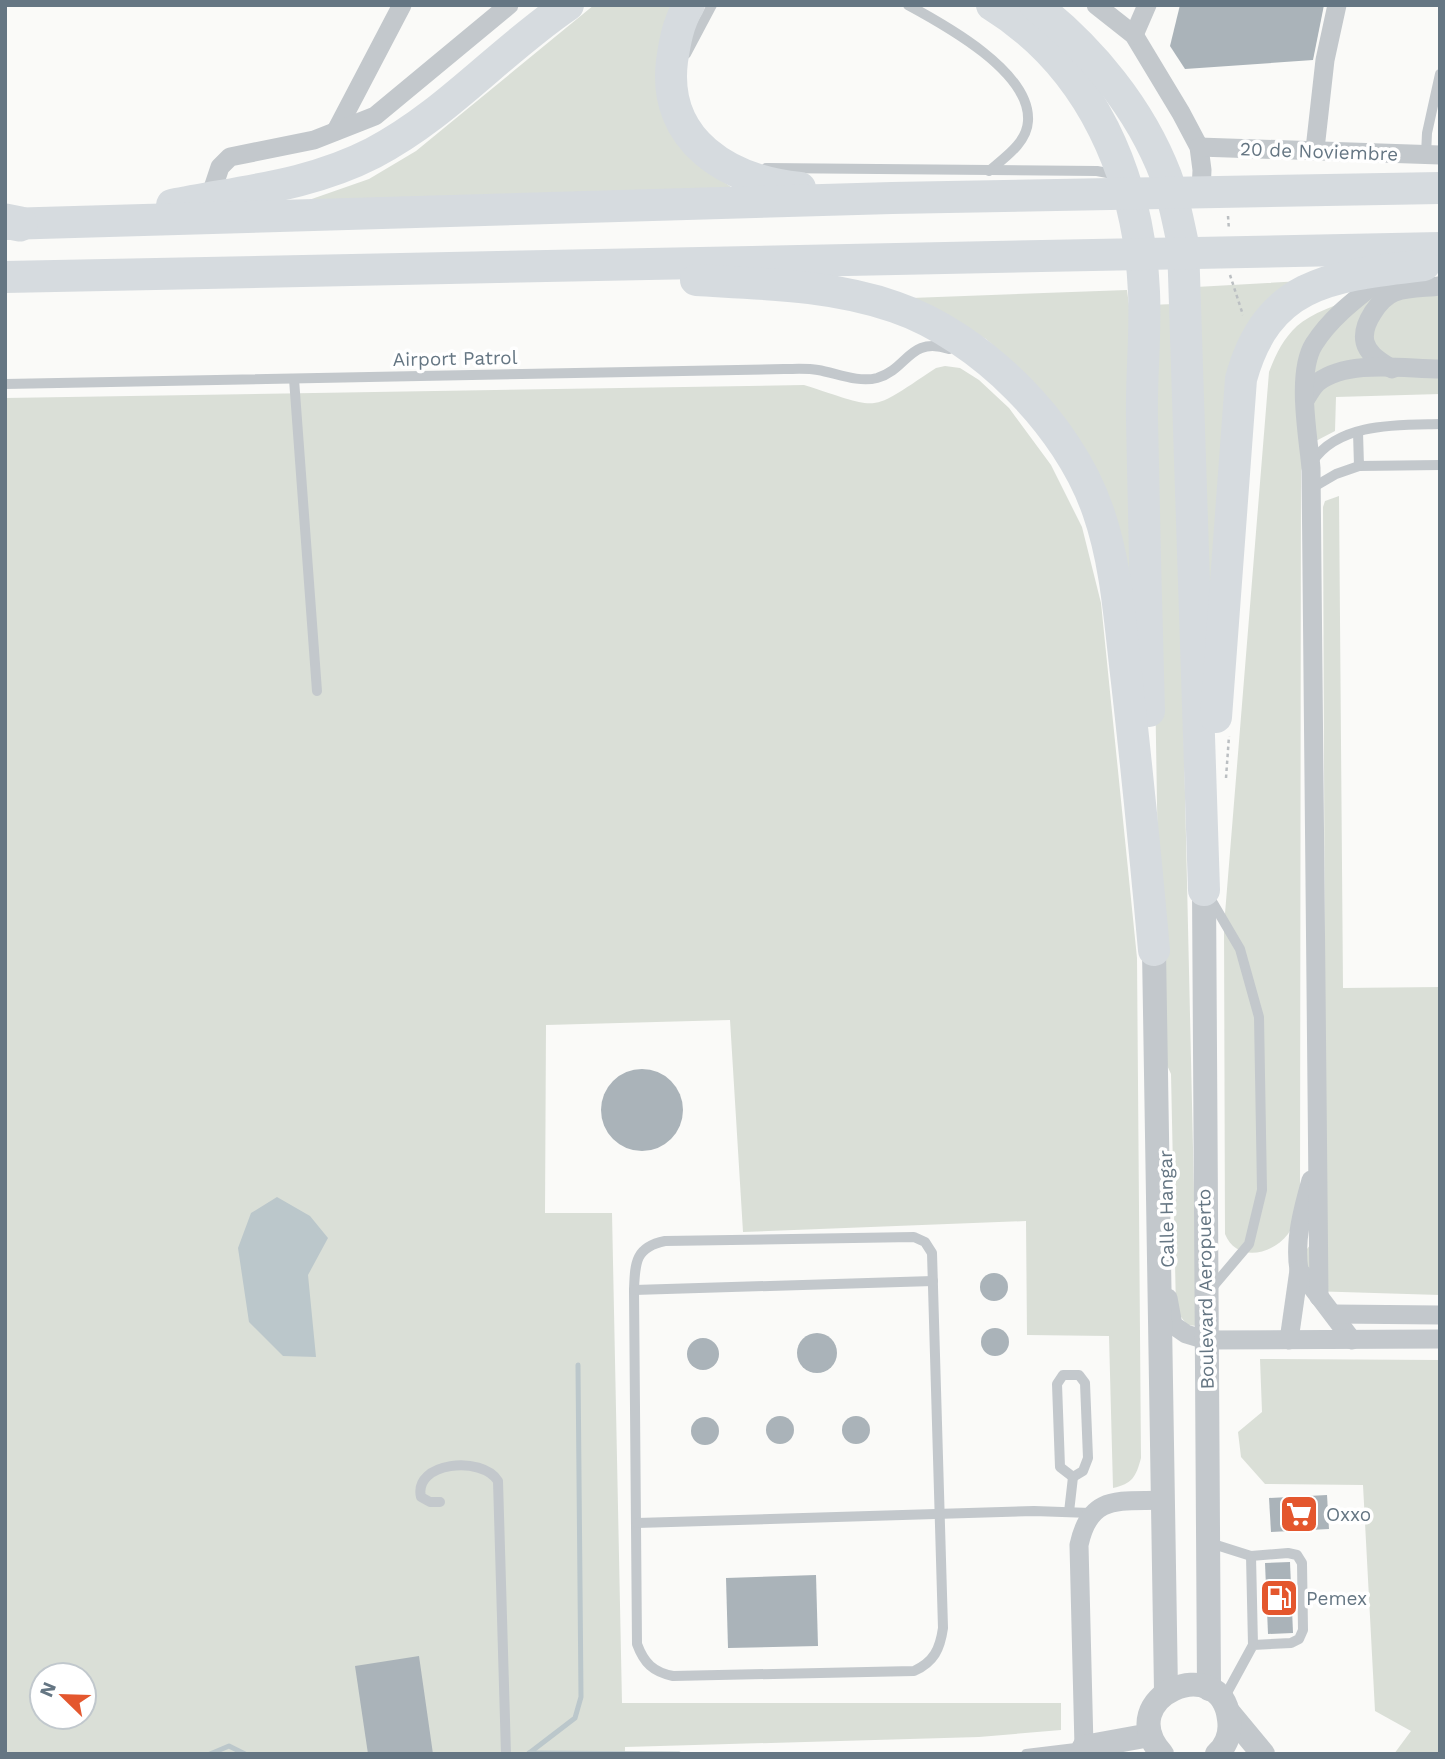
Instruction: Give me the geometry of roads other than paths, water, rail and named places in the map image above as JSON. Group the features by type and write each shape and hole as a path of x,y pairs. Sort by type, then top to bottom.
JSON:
{"highway":[{"path":"80,223 210,197 274,189 325,174 372,154 440,109 568,5"},
{"path":"689,5 675,39 672,98 682,123 697,146 744,176 786,187 892,198"},
{"path":"992,5 1026,30 1064,69 1095,111 1127,169 1135,209 1144,295 1142,404 1154,950"},
{"path":"1035,5 1074,38 1127,103 1152,167 1166,177 1183,244 1204,890"},
{"path":"10,223 892,198 1440,188"},
{"path":"5,277 1440,248"},
{"path":"1204,890 1241,379 1248,353 1262,326 1282,306 1310,288 1341,278 1440,262"},
{"path":"454,266 723,282 846,293 896,307 938,327 1007,376 1043,418 1075,463 1098,510 1116,585 1154,950"}],"street":[{"path":"335,131 402,5"},
{"path":"210,197 220,167 230,157 314,140 374,116 509,5"},
{"path":"1096,5 1134,35 1199,147 1202,170 1200,191"},
{"path":"1134,35 1147,5"},
{"path":"1315,149 1325,60 1338,5"},
{"name":"20 de Noviembre","path":"1199,147 1433,155"},
{"path":"1319,1297 1311,468 1305,380 1312,346 1338,314 1394,268"},
{"path":"1392,369 1373,356 1365,341 1367,325 1379,304 1392,293 1440,286"},
{"path":"1305,400 1316,383 1332,374 1354,369 1440,369"},
{"name":"Boulevard Aeropuerto","path":"1204,890 1204,1295 1209,1543 1224,1722"},
{"path":"1154,950 1166,1691"},
{"name":"Calle Hangar","path":"1157,1056 1164,1084 1169,1317 1178,1331 1206,1340"},
{"path":"1289,1340 1298,1269 1296,1256 1299,1235 1318,1159"},
{"path":"1298,1269 1352,1340"},
{"path":"1334,1314 1440,1315"},
{"path":"1206,1340 1440,1339"},
{"path":"1164,1500 1108,1503 1090,1513 1079,1545 1084,1750 1156,1744 1152,1710 1166,1691 1188,1684 1224,1722 1263,1754"}],"lane":[{"path":"672,98 686,54 712,5"},
{"path":"908,5 951,28 997,65 1022,93 1028,122 1017,147 989,171"},
{"path":"1433,155 1427,133 1440,74"},
{"path":"1152,167 1200,191"},
{"path":"730,168 989,171 1127,169"},
{"name":"Airport Patrol","path":"5,384 785,369 814,370 860,379 877,378 926,345 942,346 965,354 1007,376"},
{"path":"294,379 317,691"},
{"path":"1311,468 1314,460 1325,448 1372,426 1440,424"},
{"path":"1358,432 1359,466"},
{"path":"1311,489 1336,474 1359,466 1440,465"},
{"path":"1204,890 1240,949 1259,1017 1262,1190 1249,1244 1204,1295"},
{"path":"914,1237 925,1242 932,1253 943,1628 934,1657 914,1671 673,1676 655,1671 647,1664 637,1644 634,1290 635,1260 652,1244 665,1241 914,1237"},
{"path":"634,1290 933,1281"},
{"path":"1068,1374 1082,1376 1085,1383 1088,1458 1083,1471 1073,1477 1060,1467 1057,1384 1063,1375 1068,1374"},
{"path":"440,1502 430,1502 421,1497 419,1487 423,1478 430,1473 475,1465 489,1470 498,1481 506,1754"},
{"path":"1069,1512 1073,1477"},
{"path":"637,1523 940,1514 1090,1513"},
{"path":"1209,1543 1251,1556 1288,1553 1297,1555 1302,1563 1304,1630 1299,1639 1291,1643 1254,1645"},
{"path":"1224,1722 1254,1645 1251,1556"},
{"path":"1026,1754 1084,1750"}],"waterway":[{"path":"528,1754 575,1718 581,1697 578,1365"},
{"path":"210,1754 229,1746 245,1754"},
{"path":"529,1753 679,1754"}],"place":[{"name":"Oxxo","path":"1299,1514"},
{"name":"Pemex","path":"1279,1598"}]}
